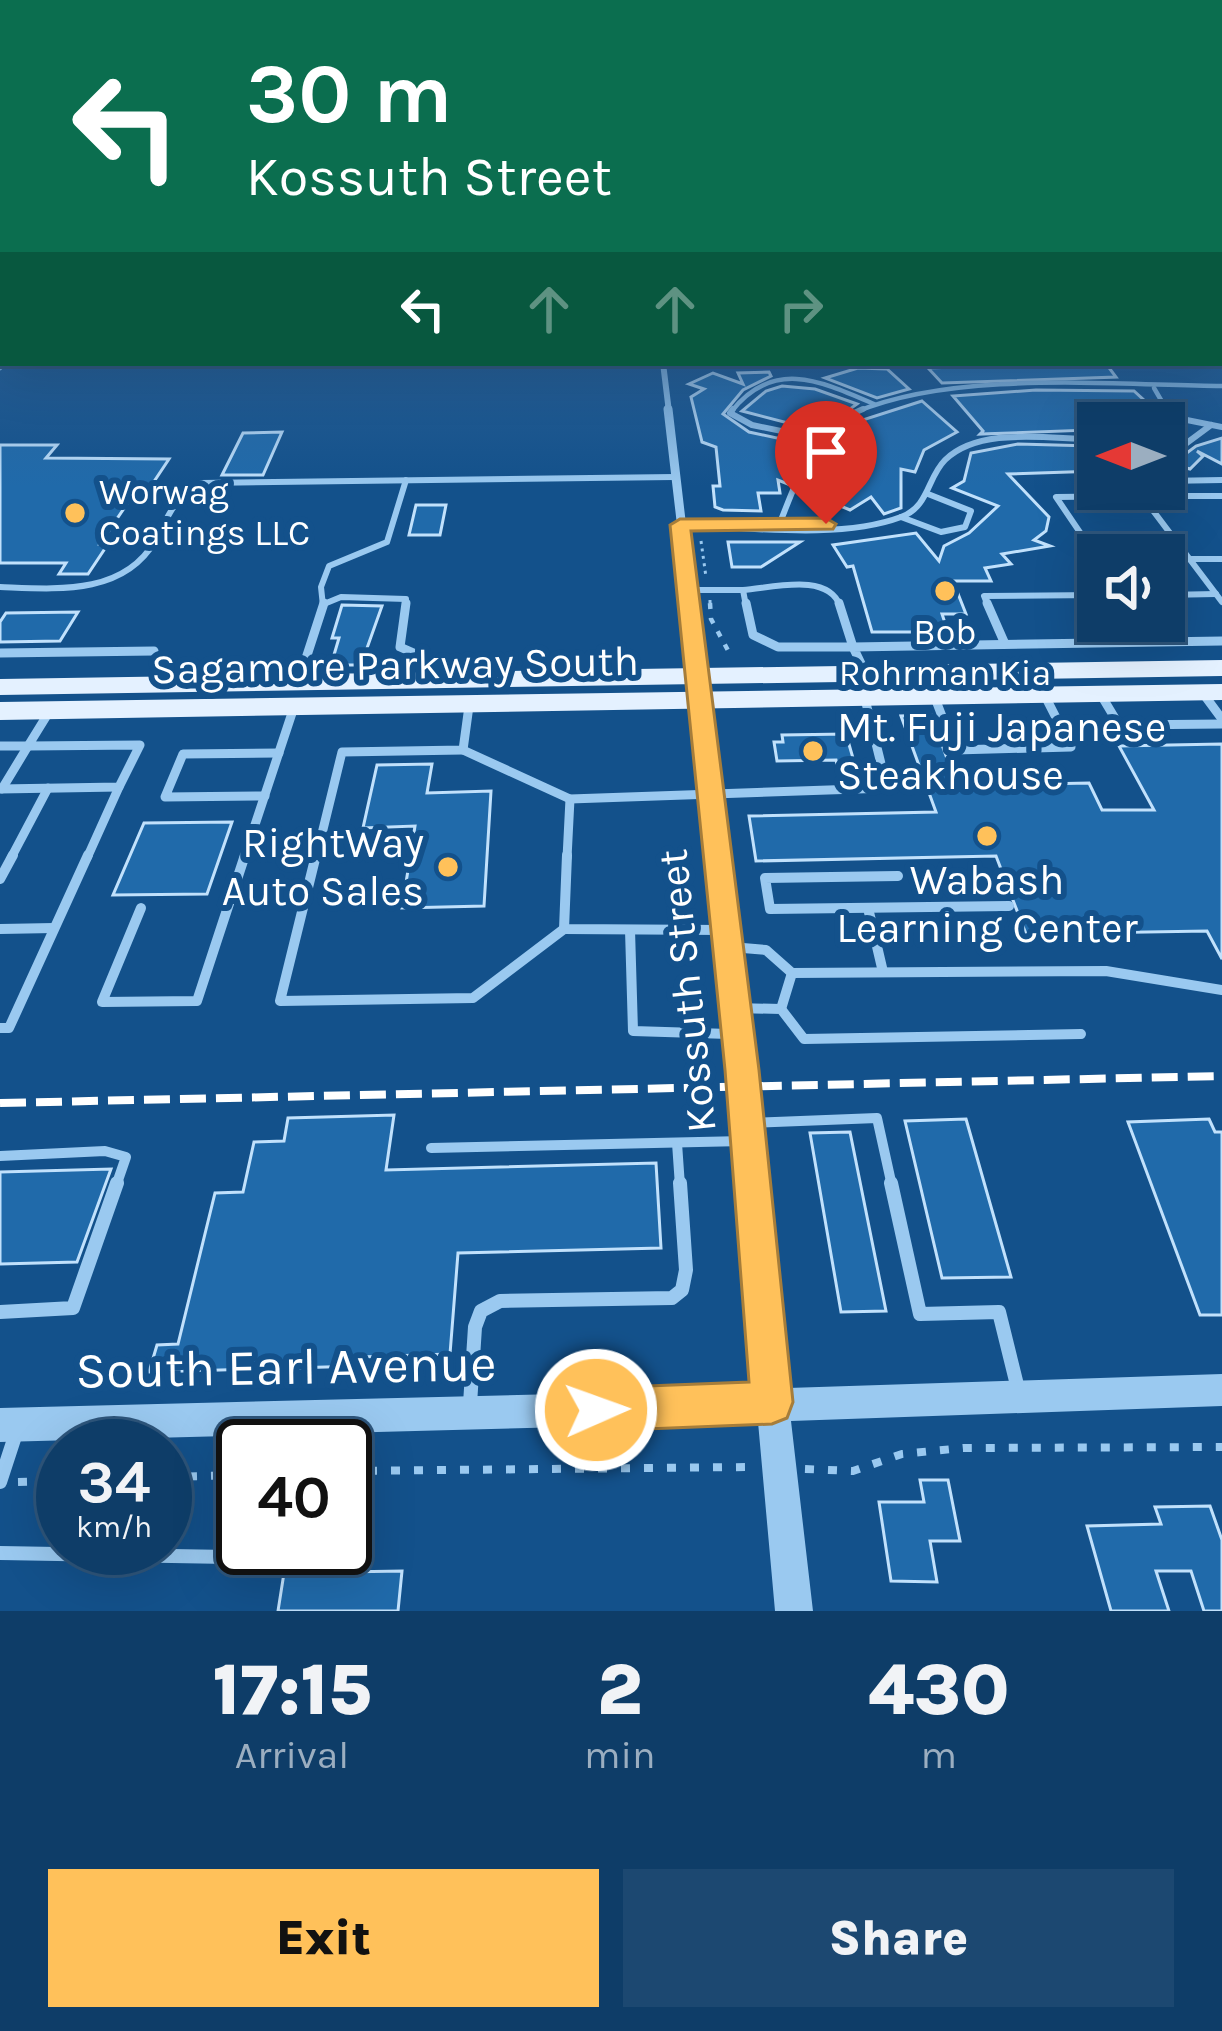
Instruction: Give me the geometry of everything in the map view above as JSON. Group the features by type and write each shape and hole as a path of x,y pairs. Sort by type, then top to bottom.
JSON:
{"main road":[{"name":"Sagamore Parkway South","path":"0,711 296,695 420,681 701,690 865,687 1222,668"},
{"name":"Sagamore Parkway South","path":"0,687 296,695 469,706 701,690"},
{"name":"Sagamore Parkway South","path":"865,687 935,698 1212,692"}],"street":[{"name":"Kossuth Street","path":"663,366 748,1132 794,1611"},
{"name":"South Earl Avenue","path":"372,1423 772,1402 1222,1390"},
{"name":"South Earl Avenue","path":"9,1425 216,1432"}],"lane":[{"path":"820,440 752,425 730,413 757,385 800,376 875,404"},
{"path":"779,525 820,440 846,416 875,404 922,393 992,388 1222,386"},
{"path":"1154,388 1165,402"},
{"path":"1185,420 1222,427"},
{"path":"1185,444 1211,425"},
{"path":"680,525 873,524 901,517 928,494 943,461 958,451 996,440 1077,439"},
{"path":"0,587 74,588 120,575 149,551 182,492 201,483 674,477"},
{"path":"141,908 102,1002 197,1001 279,753 332,563 351,551 372,550 388,542 406,480"},
{"path":"1185,481 1222,480"},
{"path":"901,517 941,532 965,527 971,511 928,494"},
{"path":"1185,494 1222,496"},
{"path":"1077,497 1055,497 1081,534"},
{"path":"1152,510 1219,598"},
{"path":"1185,559 1222,559"},
{"path":"686,590 822,585 837,596 865,687 887,788 570,799 463,750 342,752 280,1001 473,998 564,929 630,930 727,939 768,948 781,956 792,974 781,1009"},
{"path":"743,590 753,635 778,647 1222,641"},
{"path":"1005,644 984,596 1077,595"},
{"path":"1185,596 1219,598"},
{"path":"324,604 341,597 406,598 400,647 425,658 420,681"},
{"path":"0,653 154,651"},
{"path":"1101,694 1119,725 1222,722 1212,692"},
{"path":"935,698 956,750 1070,747 1045,695"},
{"path":"463,750 469,706"},
{"path":"1,789 50,710"},
{"path":"0,746 140,745 9,1028 0,1028"},
{"path":"265,796 165,797 183,754 279,753"},
{"path":"0,879 48,788"},
{"path":"1,789 119,788"},
{"path":"564,929 570,799"},
{"path":"898,877 765,878 770,909 1009,906"},
{"path":"868,908 883,972"},
{"path":"0,929 54,928"},
{"path":"630,930 633,1031 736,1021 781,1009"},
{"path":"792,974 1106,970 1222,990"},
{"path":"781,1009 804,1039 1081,1034"},
{"path":"431,1148 676,1143 877,1118 920,1314 999,1312 1019,1394"},
{"path":"469,1415 475,1327 482,1312 500,1301 672,1298 682,1290 686,1270 676,1143"},
{"path":"0,1156 105,1151 126,1156 73,1308 0,1312"},
{"path":"0,1482 9,1425"},
{"path":"0,1553 216,1557"}],"path":[{"path":"854,1471 902,1454 964,1448 1222,1447"},
{"path":"372,1472 725,1466"},
{"path":"0,1482 36,1481"}],"building":[{"path":"1108,366 1116,377 942,383 928,368"},
{"path":"858,368 887,369 909,389 877,398 825,378"},
{"path":"769,372 771,376 743,390 723,414 749,432 791,441 787,449 782,448 788,484 778,480 780,493 758,493 761,511 723,510 715,507 713,486 720,486 716,447 702,442 691,397 704,389 689,384 713,373 743,384 738,373"},
{"path":"782,386 815,389 857,404 819,431 742,411 766,391"},
{"path":"1036,390 1134,391 1146,402 1077,402 1077,431 980,434 983,431 953,396"},
{"path":"922,401 957,432 924,450 915,472 901,469 901,508 884,514 871,497 850,510 802,490 849,463 822,457 825,447 850,424"},
{"path":"282,432 263,475 222,475 243,433"},
{"path":"1222,438 1222,464 1197,451 1203,456 1190,469 1185,468 1185,454"},
{"path":"1018,444 1077,446 1077,472 1008,474 1049,517 1046,531 1034,540 1050,546 1002,554 1011,564 985,568 991,581 953,581 966,614 942,614 948,632 872,632 853,566 847,567 833,545 916,533 939,561 944,546 969,533 998,506 952,488 964,481 971,453"},
{"name":"Worwag Coatings LLC","path":"0,445 57,445 46,458 169,459 145,495 133,495 100,544 108,544 88,574 59,574 66,563 0,563"},
{"path":"416,505 446,505 440,535 409,535"},
{"path":"728,542 800,542 761,567 732,567"},
{"path":"342,605 382,606 361,665 331,665 339,638 332,638"},
{"path":"78,612 60,641 0,642 0,622 6,613"},
{"name":"Wabash Learning Center","path":"931,715 955,780 996,779 998,785 1089,783 1102,810 1154,810 1119,746 1222,744 1222,959 1207,931 1026,934 996,856 756,861 749,816 936,812 901,716"},
{"name":"Mt. Fuji Japanese Steakhouse","path":"846,734 855,765 837,765 836,760 777,761 774,742 783,742 782,735"},
{"name":"RightWay Auto Sales","path":"432,764 427,793 491,791 484,906 402,908 415,826 363,828 377,765"},
{"path":"232,822 207,894 113,895 144,823"},
{"path":"394,1115 386,1170 656,1163 661,1248 458,1253 450,1354 361,1357 361,1366 149,1372 157,1345 178,1344 215,1193 243,1192 254,1142 284,1141 288,1118"},
{"path":"966,1119 1011,1277 942,1278 905,1121"},
{"path":"1209,1119 1215,1132 1222,1132 1222,1315 1200,1315 1128,1122"},
{"path":"850,1132 886,1311 841,1312 810,1133"},
{"path":"111,1169 77,1262 0,1264 0,1172"},
{"path":"920,1480 948,1480 960,1541 930,1541 937,1582 891,1581 879,1502 924,1502"},
{"path":"1210,1506 1222,1540 1222,1611 1204,1611 1191,1571 1156,1571 1169,1611 1111,1611 1087,1526 1161,1524 1155,1507"},
{"path":"402,1571 398,1611 278,1611 284,1575"}],"railway":[{"path":"0,367 48,366"},
{"path":"0,1103 1222,1076"}],"place":[{"name":"Worwag Coatings LLC","path":"75,513"},
{"name":"Bob Rohrman Kia","path":"945,591"},
{"name":"Mt. Fuji Japanese Steakhouse","path":"813,751"},
{"name":"Wabash Learning Center","path":"987,836"},
{"name":"RightWay Auto Sales","path":"448,867"}],"route":[{"path":"596,1410 772,1402 742,1070 680,525 826,524"}]}
